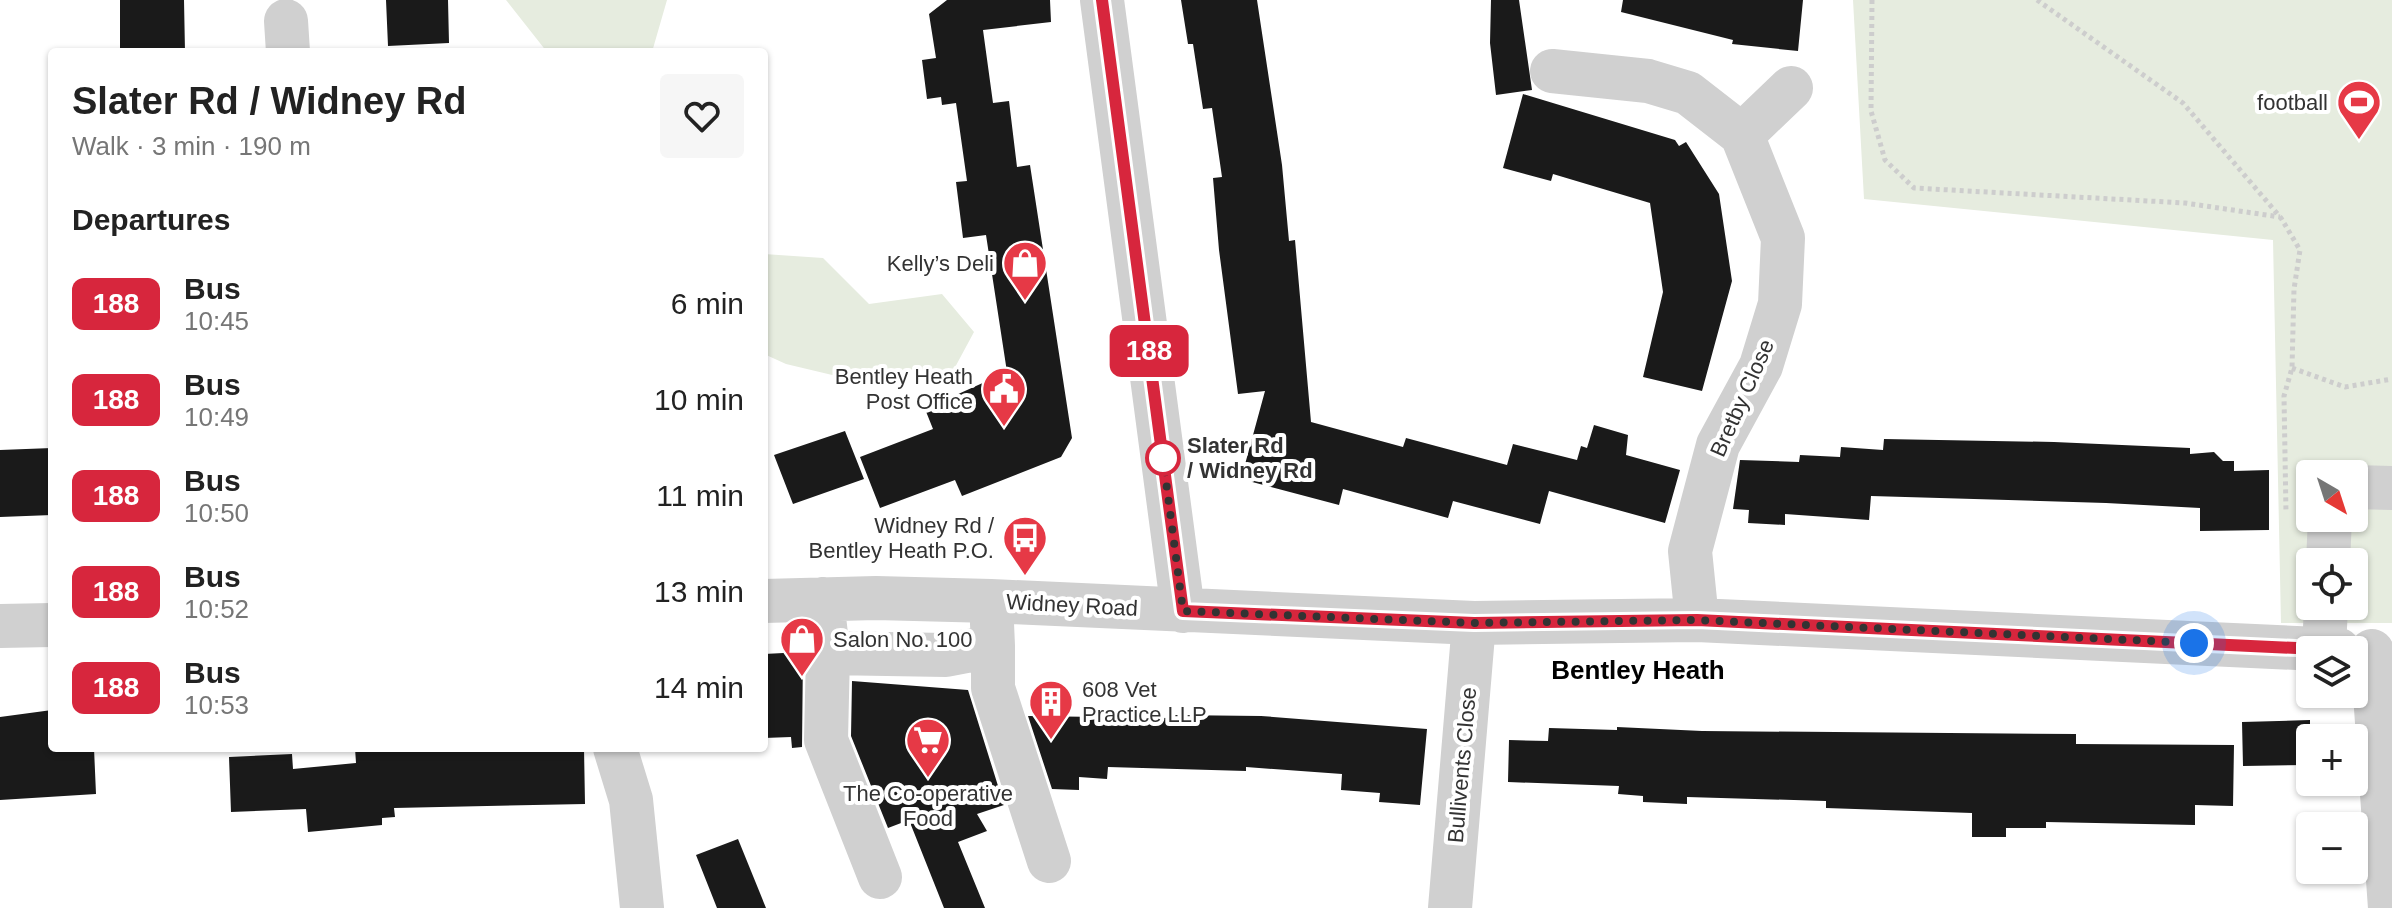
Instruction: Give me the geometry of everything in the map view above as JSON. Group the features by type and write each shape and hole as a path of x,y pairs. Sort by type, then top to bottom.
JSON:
{"street":[{"path":"1102,0 1183,611"},
{"path":"1552,71 1648,81 1688,93 1742,135 1791,88"},
{"name":"Bretby Close","path":"1697,620 1690,551 1718,445 1761,366 1780,304 1783,238 1742,135"},
{"path":"2368,487 2392,488"},
{"path":"822,599 828,653 826,740 880,877"},
{"name":"Widney Road","path":"768,601 991,601 1474,623 1697,620 2296,648"},
{"path":"991,601 993,688 1049,861"},
{"name":"Bullivents Close","path":"1450,908 1474,623"},
{"path":"0,626 48,625"},
{"path":"828,653 946,655 993,646"},
{"path":"2368,691 2390,908"},
{"path":"616,752 631,800 642,908"}],"path":[{"path":"1872,0 1871,111 1885,160 1914,188 2185,203 2281,218"},
{"path":"2037,0 2183,103 2281,218 2300,250 2294,289 2292,368 2284,396 2286,523"},
{"path":"2292,368 2345,387 2392,379"}],"shaded area":[{"path":"506,0 667,0 653,48 544,48"},
{"path":"1853,0 2392,0 2392,623 2281,623 2273,240 1864,199"},
{"path":"768,254 823,258 869,304 942,294 974,332 953,371 892,370 849,379 786,364 768,356"}],"building":[{"path":"120,0 184,0 185,48 120,48"},
{"path":"386,0 448,0 449,43 388,46"},
{"path":"947,0 1050,0 1051,22 983,30 993,103 1009,101 1017,167 1030,165 1072,438 1061,457 962,496 955,480 880,508 860,457 933,429 925,409 1007,372 986,235 963,238 956,182 967,181 956,103 942,105 941,97 927,99 922,60 936,58 929,14"},
{"path":"1181,0 1257,0 1282,165 1289,241 1295,240 1311,422 1403,447 1406,438 1507,465 1513,444 1577,460 1581,446 1587,448 1594,425 1628,435 1626,455 1680,470 1665,523 1549,491 1540,524 1453,501 1448,518 1343,489 1339,505 1241,479 1265,391 1238,394 1213,178 1222,177 1212,108 1203,109 1193,44 1188,44"},
{"path":"1491,0 1519,0 1532,90 1496,95 1490,43"},
{"path":"1623,0 1803,0 1798,51 1732,44 1733,40 1621,12"},
{"path":"1523,94 1675,140 1679,146 1686,142 1719,194 1732,281 1702,391 1643,377 1663,292 1650,203 1553,174 1551,181 1503,168"},
{"path":"845,431 864,479 793,504 774,455"},
{"path":"1884,439 2054,442 2190,448 2190,454 2214,452 2223,461 2234,461 2234,471 2269,470 2269,530 2200,531 2200,508 2106,503 1871,496 1869,520 1785,514 1785,525 1748,523 1749,510 1733,509 1740,460 1799,462 1800,455 1840,457 1841,447 1883,450"},
{"path":"48,448 48,515 0,517 0,450"},
{"path":"803,652 802,747 792,748 791,737 768,738 768,654"},
{"path":"852,681 968,690 1004,805 977,814 987,831 958,842 985,908 944,908 909,820 888,828 851,736"},
{"path":"48,711 48,752 94,752 96,794 0,800 0,717"},
{"path":"1172,715 1261,716 1427,729 1420,805 1379,802 1380,793 1341,790 1342,774 1246,767 1246,771 1108,767 1107,779 1079,777 1079,790 1052,789 1028,716 1172,718"},
{"path":"2310,720 2310,724 2296,724 2296,765 2243,766 2242,722"},
{"path":"1617,727 1702,731 2076,734 2076,744 2234,745 2233,806 2195,805 2195,825 2046,822 2046,828 2006,828 2006,837 1972,837 1972,813 1826,808 1826,801 1687,797 1687,804 1643,802 1643,796 1618,794 1619,786 1508,782 1509,740 1548,741 1549,728 1617,730"},
{"path":"355,752 584,752 585,804 394,808 395,817 382,818 382,825 308,832 306,809 231,812 229,757 292,754 293,769 356,763"},
{"path":"738,839 766,908 717,908 696,855"}],"bus line":[{"name":"188","path":"1102,0 1183,611 1474,623 1697,620 2296,647"}],"place":[{"name":"football","path":"2359,141"},
{"name":"Kelly’s Deli","path":"1025,302"},
{"name":"Bentley Heath Post Office","path":"1004,428"},
{"name":"Slater Rd / Widney Rd","path":"1163,458"},
{"name":"Widney Rd / Bentley Heath P.O.","path":"1025,577"},
{"name":"Salon No. 100","path":"802,678"},
{"name":"608 Vet Practice LLP","path":"1051,741"},
{"name":"The Co-operative Food","path":"928,779"}],"district":[{"name":"Bentley Heath","path":"1638,670"}],"route":[{"path":"1163,458 1183,611 1474,623 1697,620 2194,643"}]}
